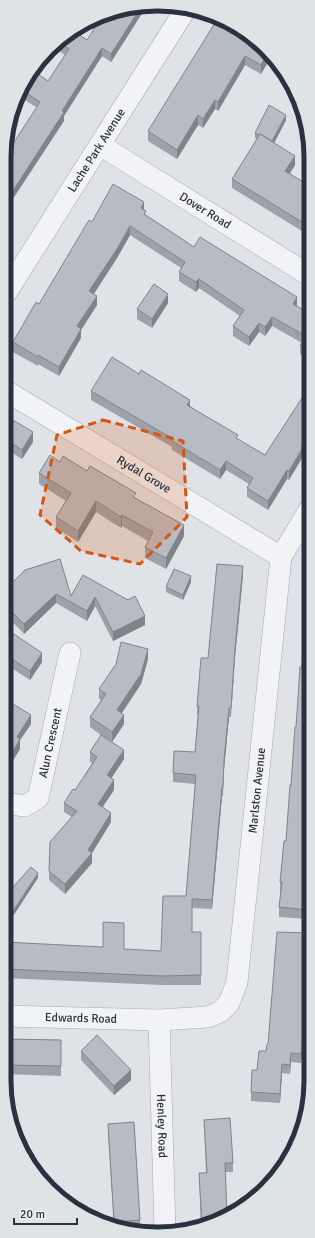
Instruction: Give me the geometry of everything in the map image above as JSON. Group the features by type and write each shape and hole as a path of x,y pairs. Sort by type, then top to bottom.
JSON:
{"street":[{"name":"Lache Park Avenue","path":"11,285 183,13"},
{"name":"Dover Road","path":"100,145 304,271"},
{"name":"Rydal Grove","path":"11,394 281,557"},
{"name":"Marlston Avenue","path":"159,1020 208,1017 220,1012 229,1003 237,982 281,557 304,518"},
{"name":"Alun Crescent","path":"11,804 25,806 38,798 70,653"},
{"name":"Edwards Road","path":"11,1016 159,1020"},
{"name":"Henley Road","path":"159,1020 165,1227"}],"highlighted area":[{"path":"103,420 183,441 187,517 140,564 81,551 40,515 57,435"}],"building":[{"path":"138,12 111,54 102,48 62,111 64,112 11,194 11,147 40,102 26,93 37,74 48,81 69,49 63,45 79,34 87,40 97,24"},
{"path":"215,23 247,41 265,58 261,65 245,56 218,102 215,100 203,119 198,115 177,150 148,131"},
{"path":"269,105 286,115 272,141 260,134 255,133"},
{"path":"260,134 295,156 285,171 304,182 304,223 232,179"},
{"path":"113,184 144,202 141,208 146,211 144,214 194,247 200,237 297,297 293,304 304,310 304,335 272,317 265,327 259,323 249,337 233,326 244,310 199,279 196,282 179,272 185,262 130,226 117,249 89,291 97,296 77,326 81,329 59,367 38,355 38,357 13,342 36,302 39,304 89,220 92,222"},
{"path":"154,284 168,294 152,319 137,309"},
{"path":"304,339 304,348 300,345"},
{"path":"112,357 139,374 141,370 190,400 187,405 238,435 236,438 265,455 304,395 304,443 289,471 287,470 268,501 247,488 253,478 226,461 220,470 172,441 173,439 91,391"},
{"path":"11,419 33,432 22,450 11,443"},
{"path":"50,455 60,462 63,456 87,471 90,466 136,493 133,497 184,525 166,558 145,547 153,532 122,515 121,517 96,501 78,531 56,517 71,493 39,473"},
{"path":"60,559 71,596 83,575 128,600 135,596 145,616 113,632 95,597 87,611 56,594 24,624 11,611 11,584 25,570"},
{"path":"217,564 243,566 212,900 192,899 192,932 201,932 201,975 162,976 11,969 11,942 103,947 103,922 124,923 124,949 161,951 163,896 186,896 196,775 173,773 174,751 195,752 201,658 208,658"},
{"path":"174,569 191,576 183,595 166,587"},
{"path":"11,632 42,653 30,671 11,658"},
{"path":"121,642 148,649 141,674 117,710 124,715 112,732 90,717 106,694 99,689 116,664"},
{"path":"304,642 304,910 279,907 284,841 286,841 291,785 300,667 302,667"},
{"path":"11,703 31,715 17,737 20,739 11,755"},
{"path":"101,735 124,750 107,775 114,780 98,804 111,813 88,850 92,853 65,884 49,871 50,842 77,811 64,803 73,789 75,790 97,757 90,752"},
{"path":"31,867 38,873 11,914 11,889"},
{"path":"277,932 304,933 304,1026 301,1054 291,1053 290,1065 282,1064 280,1094 251,1092 252,1070 257,1070 259,1051 266,1051 268,1044"},
{"path":"97,1035 131,1070 114,1086 81,1051"},
{"path":"11,1039 61,1040 61,1066 11,1065"},
{"path":"230,1118 233,1163 225,1163 227,1209 202,1220 199,1173 207,1173 204,1120"},
{"path":"134,1122 140,1220 119,1222 114,1220 108,1124"}]}
